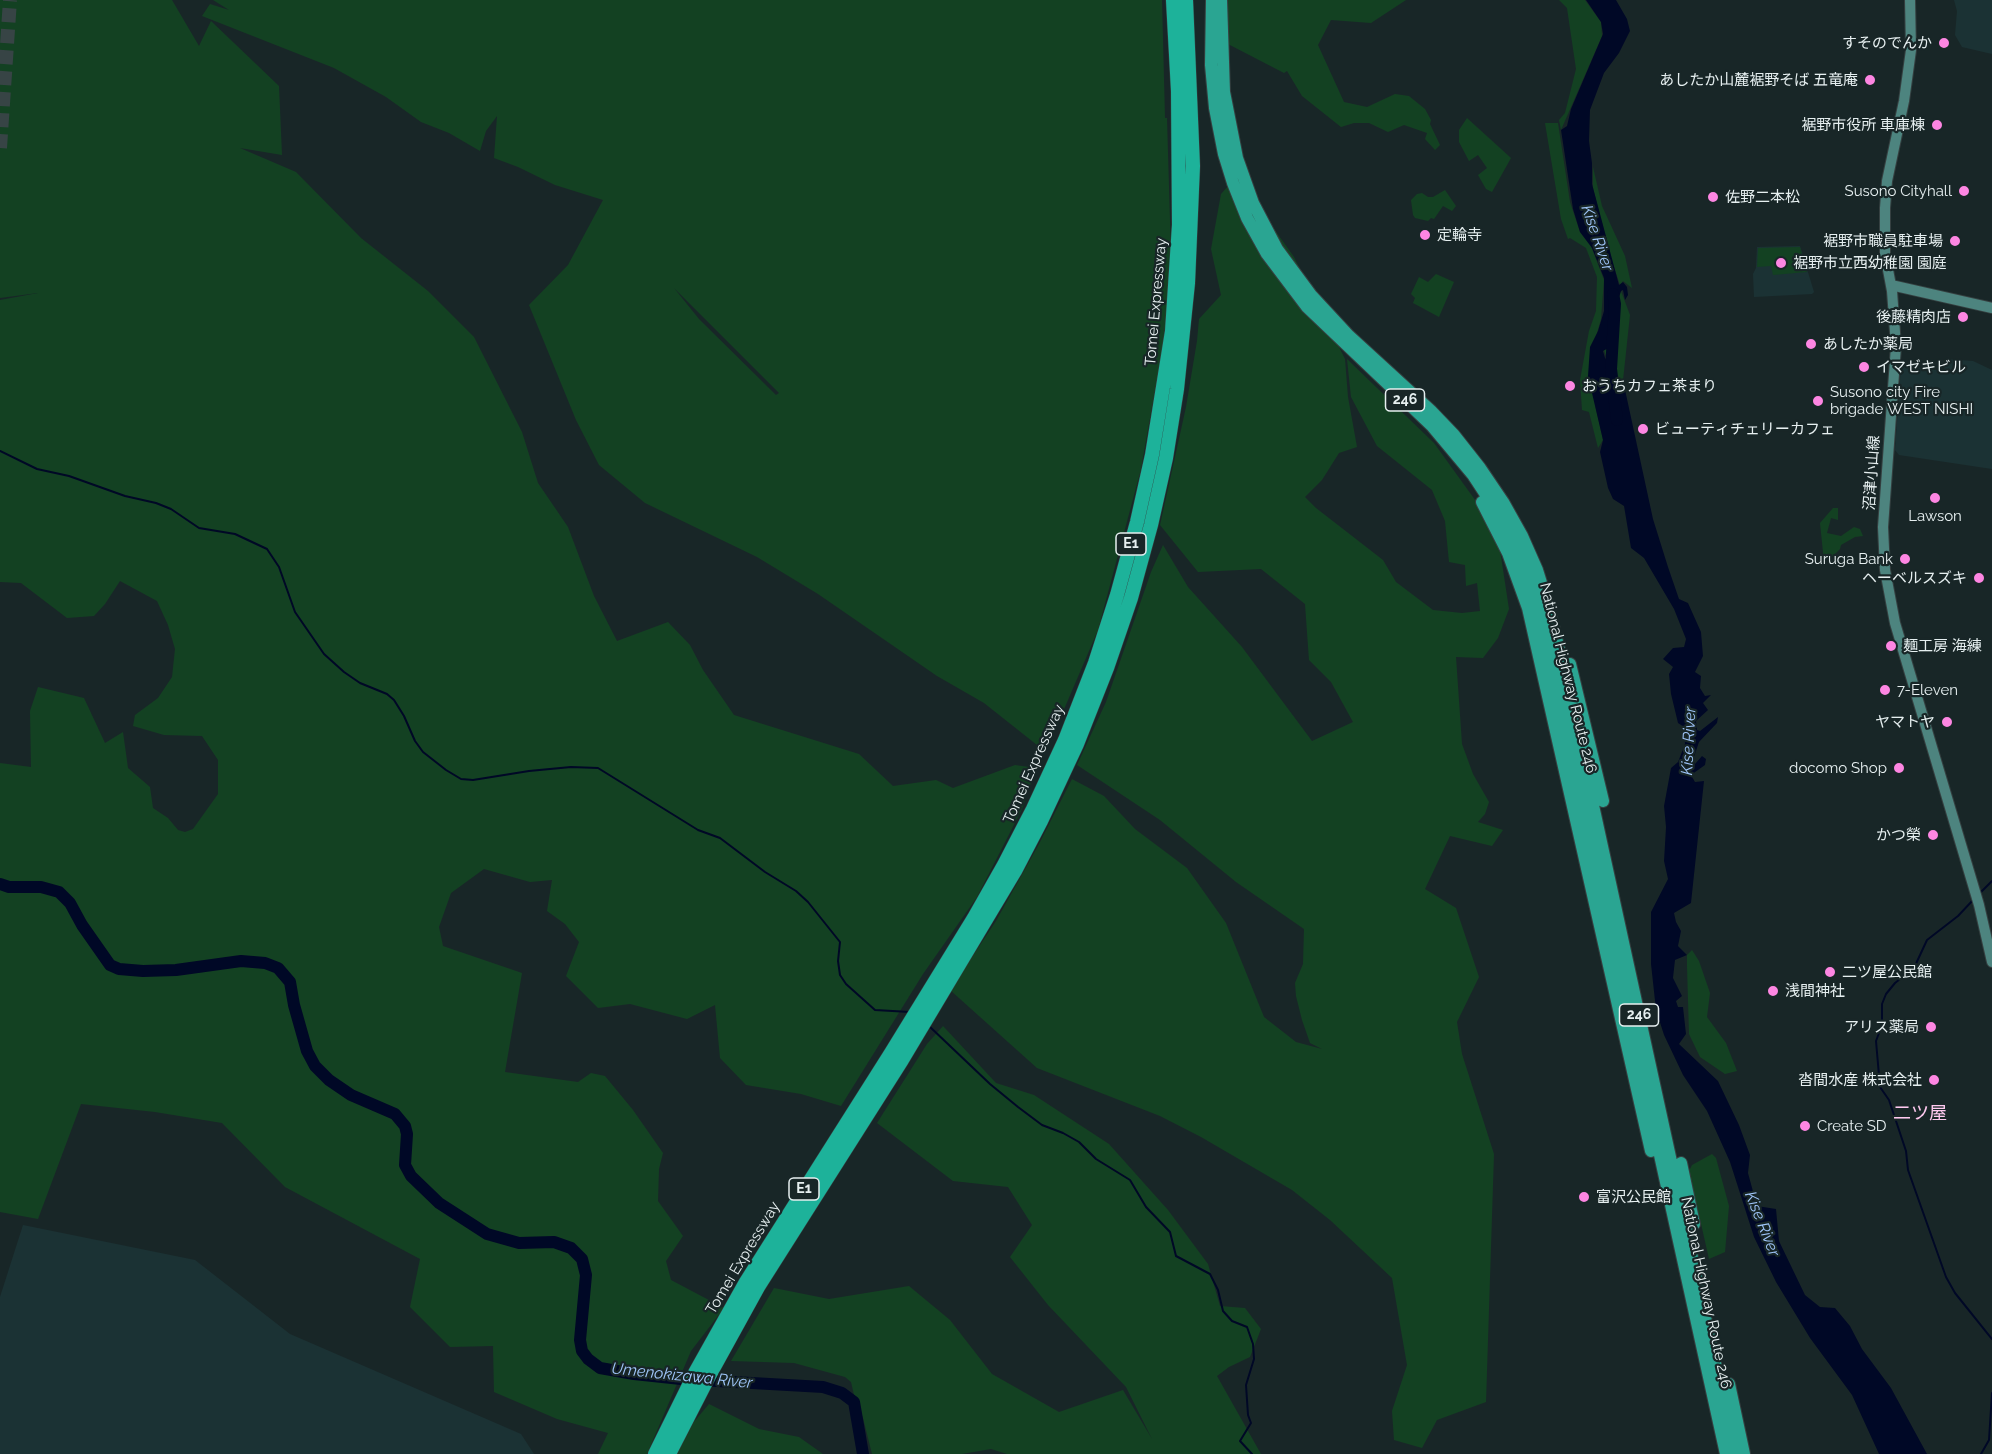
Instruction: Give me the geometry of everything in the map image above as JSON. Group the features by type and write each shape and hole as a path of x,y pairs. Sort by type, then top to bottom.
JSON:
{"highway":[{"name":"Tomei Expressway","path":"655,1454 668,1445 726,1330 784,1243 1041,821 1077,744 1107,668 1131,598 1166,458 1177,389 1188,283 1193,166 1182,9 1173,0"},
{"name":"National Highway Route 246","path":"1215,0 1212,88 1228,169 1247,218 1267,254 1307,307 1432,427 1473,475 1512,540 1527,574 1554,651"},
{"name":"National Highway Route 246","path":"1215,0 1224,92 1237,158 1253,203 1277,249 1311,295 1349,336 1454,435 1503,502 1537,570 1547,602 1554,651 1715,1380 1735,1454"},
{"name":"Tomei Expressway","path":"979,922 1065,740 1095,663 1117,595 1152,455 1172,331 1179,225 1182,9"},
{"path":"1432,427 1482,501 1508,553 1528,608 1718,1454"},
{"path":"1454,435 1489,468 1510,499 1536,546 1547,573 1603,801"},
{"path":"1681,1163 1744,1454"},
{"name":"National Highway Route 246","path":"1715,1380 1726,1454"}],"main road":[{"name":"沼津小山線","path":"1910,0 1911,50 1904,101 1887,181 1885,208 1886,254 1896,346 1883,527 1885,570 1894,623 1978,903 1992,962"},
{"path":"1891,285 1992,308"}],"shaded area":[{"path":"1954,0 1992,0 1992,54 1962,47 1955,35 1957,11"},
{"path":"1800,246 1814,292 1812,294 1754,297 1753,274 1756,268 1757,247"},
{"path":"1945,359 1973,361 1992,370 1992,469 1899,455 1895,450 1901,366 1944,371"},
{"path":"23,1225 195,1260 290,1334 521,1434 534,1454 0,1454 0,1297"}],"green space":[{"path":"0,0 172,0 199,46 211,21 279,86 282,155 240,148 296,172 361,238 428,291 474,337 522,432 538,483 568,527 594,596 617,641 668,622 690,645 703,670 734,715 859,754 893,786 936,780 953,788 1015,765 1036,768 1022,809 977,897 923,974 841,1106 801,1094 746,1085 720,1058 715,1005 687,1019 630,1004 598,1008 566,976 579,942 565,924 547,911 552,880 530,882 484,869 451,893 439,927 443,946 522,973 505,1072 578,1082 591,1073 605,1076 633,1110 663,1153 659,1169 658,1201 683,1236 666,1261 671,1280 724,1308 691,1351 647,1454 598,1454 608,1433 557,1419 494,1392 493,1346 450,1347 410,1307 420,1259 285,1187 222,1123 155,1112 81,1104 38,1219 0,1212 0,763 31,767 30,711 38,687 84,698 105,743 123,732 128,768 150,787 153,808 168,818 178,830 185,832 193,829 218,794 218,760 202,736 164,735 133,726 135,715 158,698 172,677 175,649 168,625 157,601 120,581 94,616 67,618 21,583 0,582 0,300 38,293 0,298"},
{"path":"213,0 1162,0 1171,255 1164,339 1141,469 1098,630 1047,749 1037,745 984,703 937,676 818,594 757,557 645,503 599,465 576,420 529,305 568,265 603,200 555,185 494,158 497,116 486,131 480,151 449,133 421,122 386,97 334,68 202,16 210,4 229,10","holes":["674,288 779,393 776,395 699,319"]},
{"path":"1228,0 1406,0 1371,23 1331,20 1318,45 1344,102 1367,107 1395,94 1409,96 1425,109 1440,145 1435,150 1425,139 1427,133 1404,125 1388,132 1369,123 1354,123 1341,127 1302,96 1287,71 1284,73 1226,43"},
{"path":"1559,0 1585,0 1601,22 1602,36 1561,130 1559,120 1565,113 1576,69 1567,8"},
{"path":"1467,118 1511,158 1492,192 1486,189 1478,175 1487,168 1478,155 1469,161 1459,142 1459,130"},
{"path":"1545,123 1558,123 1570,202 1580,232 1591,246 1604,280 1601,319 1597,333 1595,404 1603,440 1598,448 1589,412 1582,410 1580,380 1589,331 1596,311 1597,277 1586,248 1568,239 1561,219"},
{"path":"1245,167 1267,219 1294,257 1345,359 1348,397 1357,447 1339,453 1322,480 1305,497 1383,560 1396,582 1433,610 1462,613 1480,611 1477,583 1466,586 1465,565 1449,562 1445,521 1432,490 1377,446 1351,397 1347,359 1434,443 1478,504 1500,550 1509,609 1498,638 1483,658 1456,657 1462,744 1473,774 1489,802 1485,814 1478,822 1503,830 1492,846 1450,836 1425,889 1456,908 1479,977 1457,1022 1462,1054 1494,1154 1486,1402 1437,1420 1422,1448 1394,1440 1392,1411 1407,1365 1392,1278 1330,1220 1292,1190 1160,1116 1037,1068 950,990 996,921 1072,779 1104,796 1135,829 1187,868 1226,923 1264,1017 1296,1042 1322,1049 1310,1043 1296,996 1295,983 1303,964 1304,929 1236,882 1160,820 1077,765 1106,702 1151,572 1163,545 1188,587 1242,647 1312,741 1353,722 1331,682 1309,660 1305,604 1261,569 1198,572 1160,525 1186,407 1199,319 1221,295 1211,249 1221,194"},
{"path":"1593,167 1602,206 1625,256 1632,288 1623,281 1620,285 1610,255 1593,188"},
{"path":"1445,190 1456,206 1452,211 1443,206 1434,219 1431,218 1428,221 1415,218 1411,200 1417,194 1422,193 1433,197"},
{"name":"裾野市立西幼稚園 園庭","path":"1800,247 1807,272 1773,275 1771,266 1757,267 1758,248"},
{"path":"1436,274 1454,282 1439,317 1413,303 1415,298 1411,294 1419,277 1428,282"},
{"path":"1621,291 1630,315 1620,408 1616,403 1614,370 1604,350 1618,338 1613,326 1615,304"},
{"path":"1833,508 1838,508 1838,520 1831,518 1827,533 1841,536 1854,527 1860,529 1863,536 1855,537 1841,545 1831,558 1824,562 1820,523"},
{"path":"1692,950 1699,961 1710,993 1707,1017 1726,1043 1737,1071 1725,1074 1700,1057 1689,1034 1687,955"},
{"path":"943,1026 996,1083 1034,1095 1109,1144 1168,1210 1208,1264 1220,1306 1245,1308 1261,1329 1250,1357 1229,1367 1217,1376 1261,1454 1007,1454 991,1449 962,1454 872,1454 851,1382 845,1377 794,1363 731,1361 774,1288 829,1299 909,1286 950,1320 992,1374 1059,1412 1123,1390 1152,1439 1126,1387 1048,1305 1010,1257 1032,1225 1008,1187 953,1181 877,1123 927,1044"},
{"path":"1712,1154 1716,1158 1729,1206 1725,1252 1709,1259 1689,1171 1692,1165"},
{"path":"709,1404 759,1429 799,1437 823,1454 677,1454 693,1423"}],"water":[{"path":"1586,0 1616,0 1627,19 1630,31 1619,53 1604,73 1590,110 1589,141 1592,184 1619,285 1623,282 1627,287 1628,295 1625,300 1623,290 1621,291 1610,324 1618,336 1612,346 1603,351 1613,369 1610,375 1614,405 1620,407 1620,388 1624,385 1653,519 1679,599 1688,603 1701,632 1703,656 1695,672 1701,676 1700,688 1705,696 1711,695 1703,703 1708,710 1696,721 1697,730 1700,731 1718,717 1717,723 1699,742 1693,760 1695,764 1702,756 1706,759 1705,765 1691,775 1695,782 1704,781 1691,903 1674,913 1681,931 1678,946 1687,955 1675,960 1673,978 1682,996 1676,1001 1678,1007 1683,1007 1686,1034 1679,1044 1718,1081 1739,1125 1750,1155 1748,1173 1757,1206 1776,1209 1779,1241 1805,1295 1820,1307 1835,1308 1850,1326 1862,1349 1891,1388 1927,1454 1879,1454 1852,1395 1810,1338 1776,1282 1754,1237 1730,1162 1707,1111 1683,1075 1664,1035 1656,1010 1651,964 1651,912 1668,879 1664,861 1666,827 1664,806 1671,768 1678,762 1685,744 1684,727 1678,723 1671,694 1669,674 1673,667 1663,659 1673,648 1684,647 1686,639 1674,609 1644,558 1631,548 1624,506 1613,499 1608,488 1600,452 1603,440 1588,376 1590,347 1604,311 1604,278 1592,248 1580,232 1573,209 1561,130 1567,126 1571,109 1603,34 1601,22"}],"waterway":[{"name":"Kise River","path":"1613,294 1615,304 1611,369 1617,420"},
{"path":"0,451 37,469 69,476 125,496 156,503 171,509 199,528 235,534 267,549 279,567 295,612 324,654 360,683 387,694 394,700 423,752 446,770 461,779 473,780 529,771 571,767 598,768 698,830 720,838 765,872 796,891 808,902 840,942 838,961 840,975 846,984 875,1010 910,1012"},
{"path":"1979,894 1992,881"},
{"name":"Umenokizawa River","path":"0,884 9,887 41,887 59,892 70,903 82,925 110,965 119,969 176,970 241,961 265,963 278,968 290,982 307,1051 315,1066 329,1080 351,1095 395,1114 405,1126 407,1134 405,1165 411,1176 439,1203 487,1234 519,1243 554,1242 571,1248 582,1259 586,1275 580,1340 582,1351 588,1359 600,1368 634,1374 823,1387 842,1393 854,1402 863,1454"},
{"path":"1973,900 1958,916 1927,940 1914,968 1895,983 1886,994 1882,1004 1882,1025 1876,1041 1880,1087 1889,1100 1906,1151 1908,1170 1946,1277 1955,1293 1992,1339"},
{"path":"929,1026 990,1084 1018,1107 1042,1125 1079,1142 1096,1159 1130,1180 1146,1207 1170,1232 1176,1256 1210,1274 1218,1290 1223,1311 1232,1321 1247,1327 1253,1344 1254,1359 1246,1385 1248,1415 1251,1423 1240,1441 1252,1454"},
{"path":"1981,1454 1989,1440 1992,1393"}],"tunnel":[{"path":"0,148 10,0"}],"place":[{"name":"すそのでんか","path":"1944,43"},
{"name":"あしたか山麓裾野そば 五竜庵","path":"1870,80"},
{"name":"裾野市役所 車庫棟","path":"1937,125"},
{"name":"Susono Cityhall","path":"1964,191"},
{"name":"佐野二本松","path":"1713,197"},
{"name":"定輪寺","path":"1425,235"},
{"name":"裾野市職員駐車場","path":"1955,241"},
{"name":"裾野市立西幼稚園 園庭","path":"1781,263"},
{"name":"後藤精肉店","path":"1963,317"},
{"name":"あしたか薬局","path":"1811,344"},
{"name":"イマゼキビル","path":"1864,367"},
{"name":"おうちカフェ茶まり","path":"1570,386"},
{"name":"Susono city Fire brigade WEST NISHI","path":"1818,401"},
{"name":"ビューティチェリーカフェ","path":"1643,429"},
{"name":"Lawson","path":"1935,498"},
{"name":"Suruga Bank","path":"1905,559"},
{"name":"ヘーベルスズキ","path":"1979,578"},
{"name":"麺工房 海練","path":"1891,646"},
{"name":"7-Eleven","path":"1885,690"},
{"name":"ヤマトヤ","path":"1947,722"},
{"name":"docomo Shop","path":"1899,768"},
{"name":"かつ榮","path":"1933,835"},
{"name":"二ツ屋公民館","path":"1830,972"},
{"name":"浅間神社","path":"1773,991"},
{"name":"アリス薬局","path":"1931,1027"},
{"name":"沓間水産 株式会社","path":"1934,1080"},
{"name":"Create SD","path":"1805,1126"},
{"name":"富沢公民館","path":"1584,1197"}],"district":[{"name":"二ツ屋","path":"1920,1114"}]}
